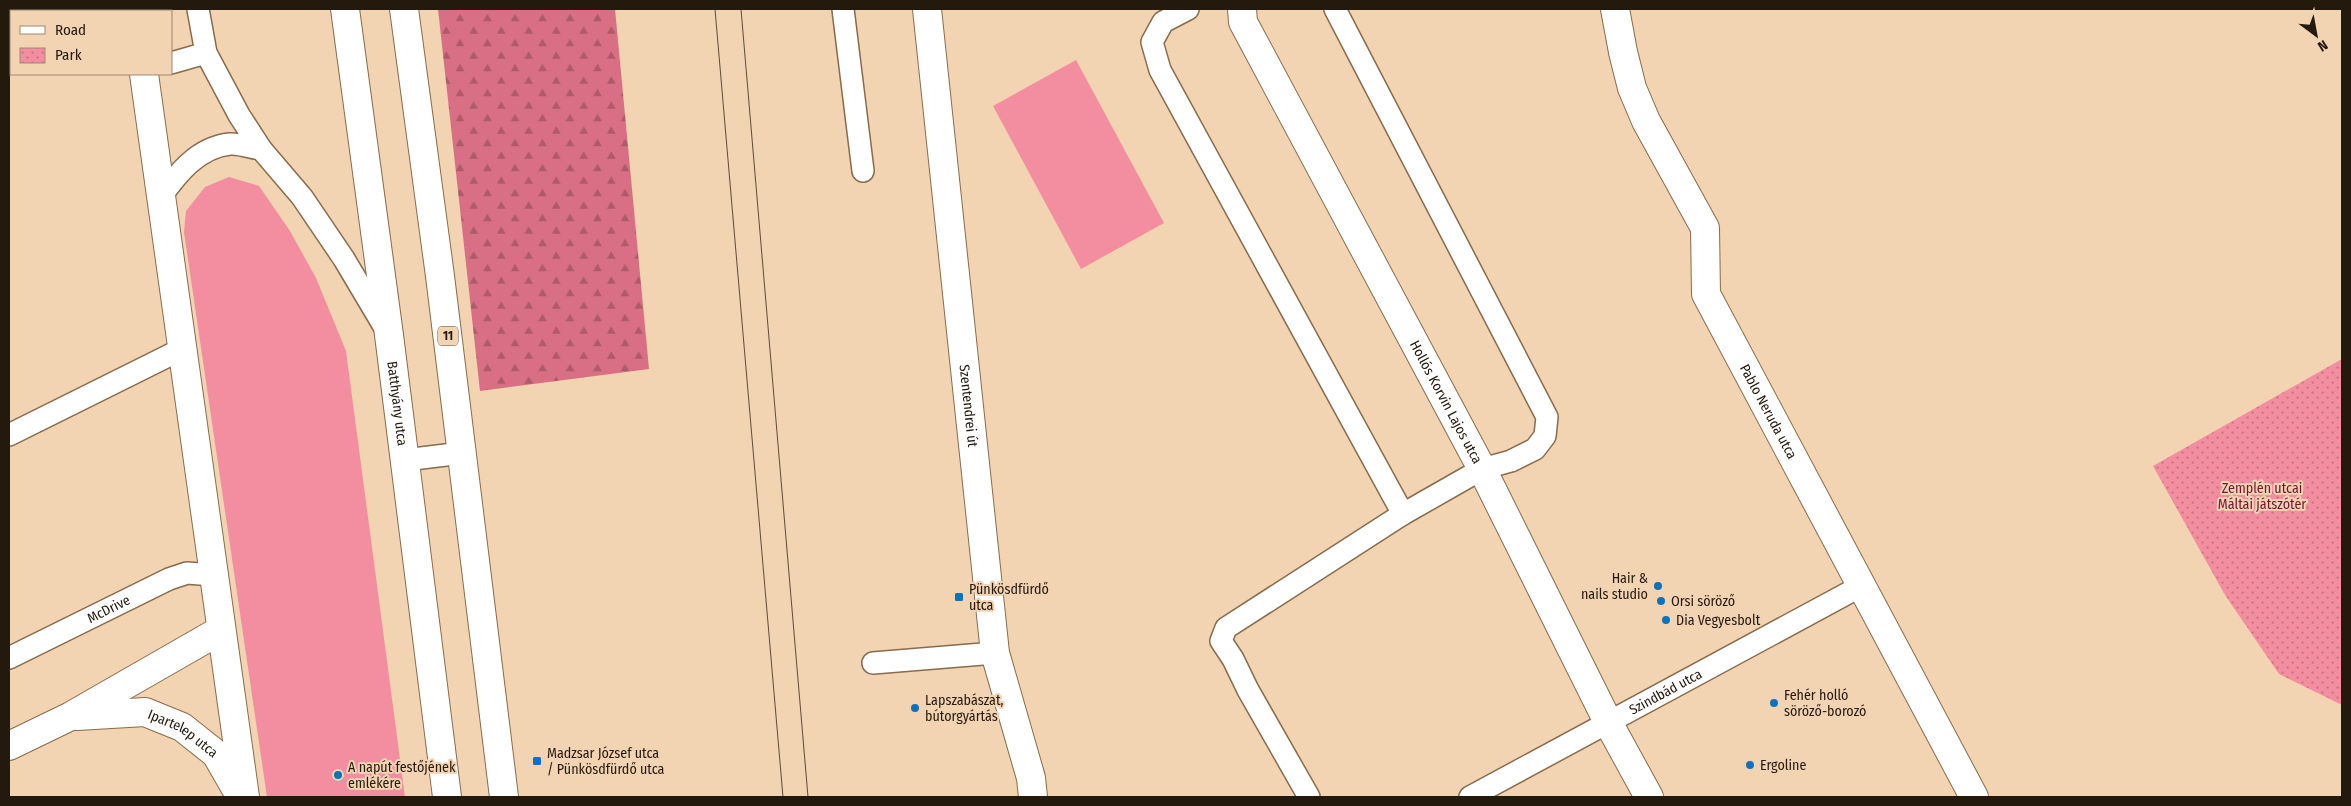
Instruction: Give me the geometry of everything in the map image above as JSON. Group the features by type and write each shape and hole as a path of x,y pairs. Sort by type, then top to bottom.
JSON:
{"street":[{"name":"Batthyány utca","path":"345,9 390,335 447,797"},
{"name":"11","path":"404,9 462,453 504,797"},
{"name":"Szentendrei út","path":"927,9 995,653 1031,778 1033,797"},
{"name":"Hollós Korvin Lajos utca","path":"1242,9 1243,22 1482,470 1609,724 1649,797"},
{"name":"Pablo Neruda utca","path":"1615,9 1632,88 1646,121 1705,228 1704,270 1706,294 1974,797"},
{"path":"144,75 245,797"},
{"name":"Ipartelep utca","path":"9,746 71,716 222,630"},
{"name":"Ipartelep utca","path":"71,716 145,712 182,727 216,754 241,797"}],"lane":[{"path":"198,9 206,54 239,115 261,149 302,197 344,259 390,335"},
{"path":"843,9 863,171"},
{"path":"1188,9 1163,22 1152,42 1160,70 1404,514"},
{"path":"1309,797 1248,690 1233,659 1221,641 1226,628 1404,514 1482,470 1512,461 1535,449 1545,436 1547,417 1335,9"},
{"path":"172,63 206,54"},
{"path":"160,198 180,170 208,151 231,144 261,149"},
{"path":"9,435 182,349"},
{"path":"405,460 462,453"},
{"name":"McDrive","path":"9,658 169,579 187,573 214,574"},
{"name":"Szindbád utca","path":"1470,797 1609,724 1861,586"},
{"path":"872,663 995,653"}],"green space":[{"path":"438,9 615,9 649,369 480,391"},
{"path":"1076,60 1164,223 1081,269 993,106"},
{"path":"229,177 259,186 290,231 316,278 346,351 405,797 267,797 184,232 186,211 205,187"},
{"name":"Zemplén utcai Máltai játszótér","path":"2342,359 2342,705 2279,674 2225,595 2153,466"}],"tram line":[{"path":"715,9 783,797"},
{"path":"741,9 808,797"}],"place":[{"name":"Hair & nails studio","path":"1658,586"},
{"name":"Pünkösdfürdő utca","path":"959,597"},
{"name":"Orsi söröző","path":"1661,601"},
{"name":"Dia Vegyesbolt","path":"1666,620"},
{"name":"Fehér holló söröző-borozó","path":"1774,703"},
{"name":"Lapszabászat, bútorgyártás","path":"915,708"},
{"name":"Madzsar József utca / Pünkösdfürdő utca","path":"537,761"},
{"name":"Ergoline","path":"1750,765"},
{"name":"A napút festőjének emlékére","path":"338,775"}]}
